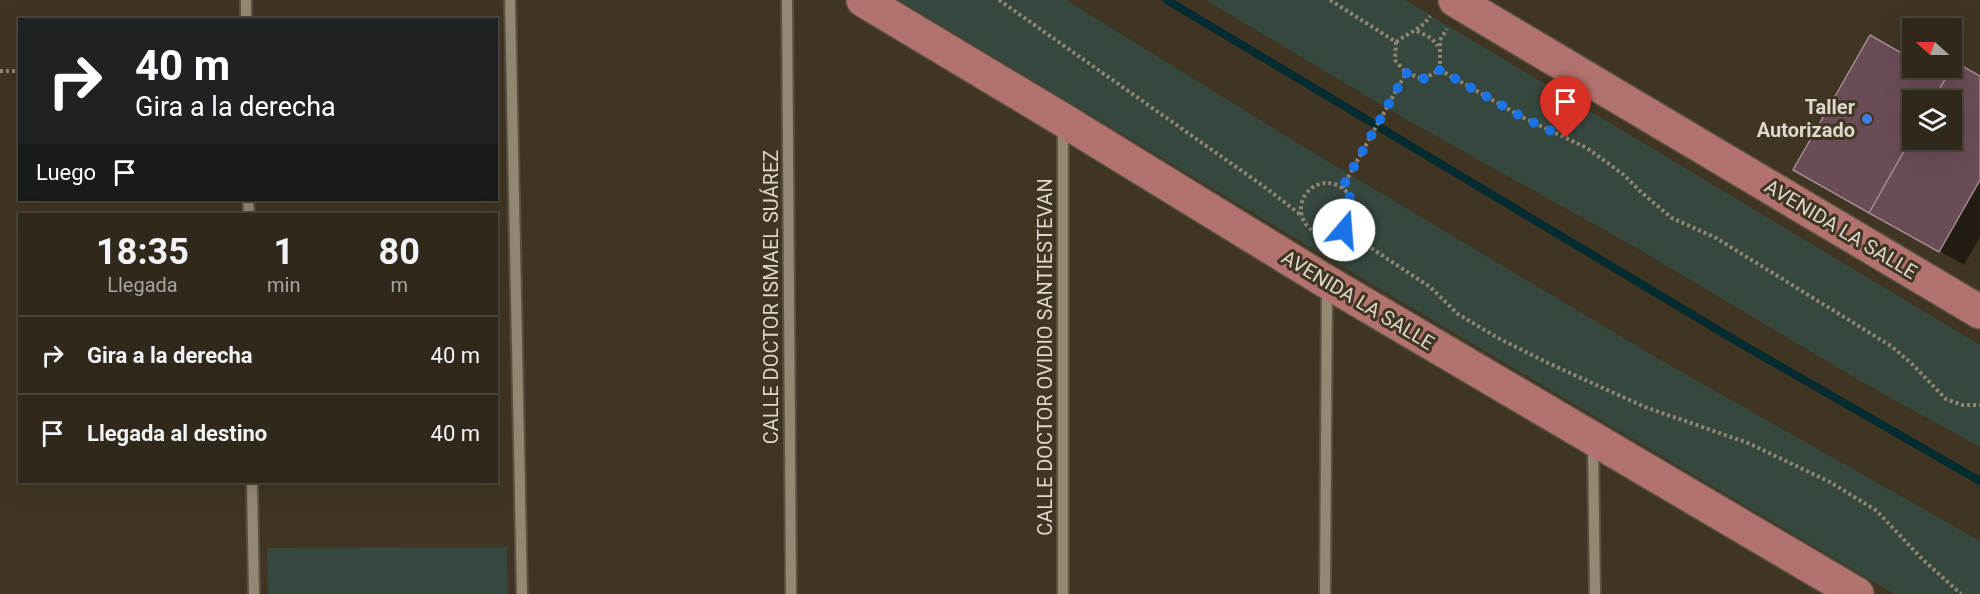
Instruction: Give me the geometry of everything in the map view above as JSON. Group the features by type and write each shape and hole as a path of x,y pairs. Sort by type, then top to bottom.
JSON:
{"main road":[{"name":"AVENIDA LA SALLE","path":"862,0 1327,282 1857,594"},
{"name":"AVENIDA LA SALLE","path":"1447,12 1980,312"}],"street":[{"path":"246,0 246,18"},
{"path":"510,0 522,594"},
{"name":"CALLE DOCTOR ISMAEL SUÁREZ","path":"787,0 791,594"},
{"name":"CALLE DOCTOR OVIDIO SANTIESTEVAN","path":"1063,120 1063,594"},
{"path":"1325,594 1327,282"},
{"path":"1593,437 1595,594"},
{"path":"252,483 254,594"}],"path":[{"path":"999,0 1266,188 1302,216"},
{"path":"1330,0 1396,42"},
{"path":"1447,12 1439,47 1440,70 1423,79 1406,73 1395,60 1396,42 1409,32 1417,31 1425,25 1430,15 1447,12"},
{"path":"1417,31 1431,38 1439,47"},
{"path":"1440,70 1524,118 1587,148 1624,175 1642,194 1672,218 1716,238 1891,346 1946,399 1962,405 1980,405"},
{"path":"0,71 18,71"},
{"path":"1342,188 1406,73"},
{"path":"1325,236 1344,230 1354,212 1353,201 1348,192 1330,183 1320,183 1304,196 1301,206 1302,216 1307,226 1315,232 1325,236 1368,246 1430,287 1458,314 1498,338 1548,363 1645,407 1749,443 1830,482 1877,511 1922,559 1961,594"}],"green space":[{"path":"899,0 1066,0 1309,150 1657,358 1980,541 1980,594 1894,594"},
{"path":"1206,0 1405,0 1980,345 1980,447 1862,382 1635,247 1402,117"},
{"path":"507,547 508,594 268,594 267,548"}],"building":[{"name":"Taller Autorizado","path":"1870,35 1902,53 1902,78 1946,78 1939,90 1902,90 1902,150 1905,150 1869,213 1793,170"},
{"path":"1962,66 1980,76 1980,180 1939,252 1869,213 1905,150 1962,150 1962,90 1939,90 1946,78 1962,78"}],"waterway":[{"path":"1167,0 1733,339 1980,481"}],"place":[{"name":"Taller Autorizado","path":"1867,119"}],"route":[{"path":"1344,230 1354,212 1353,201 1348,192 1342,188 1406,73 1423,79 1440,70 1524,118 1566,138"}]}
